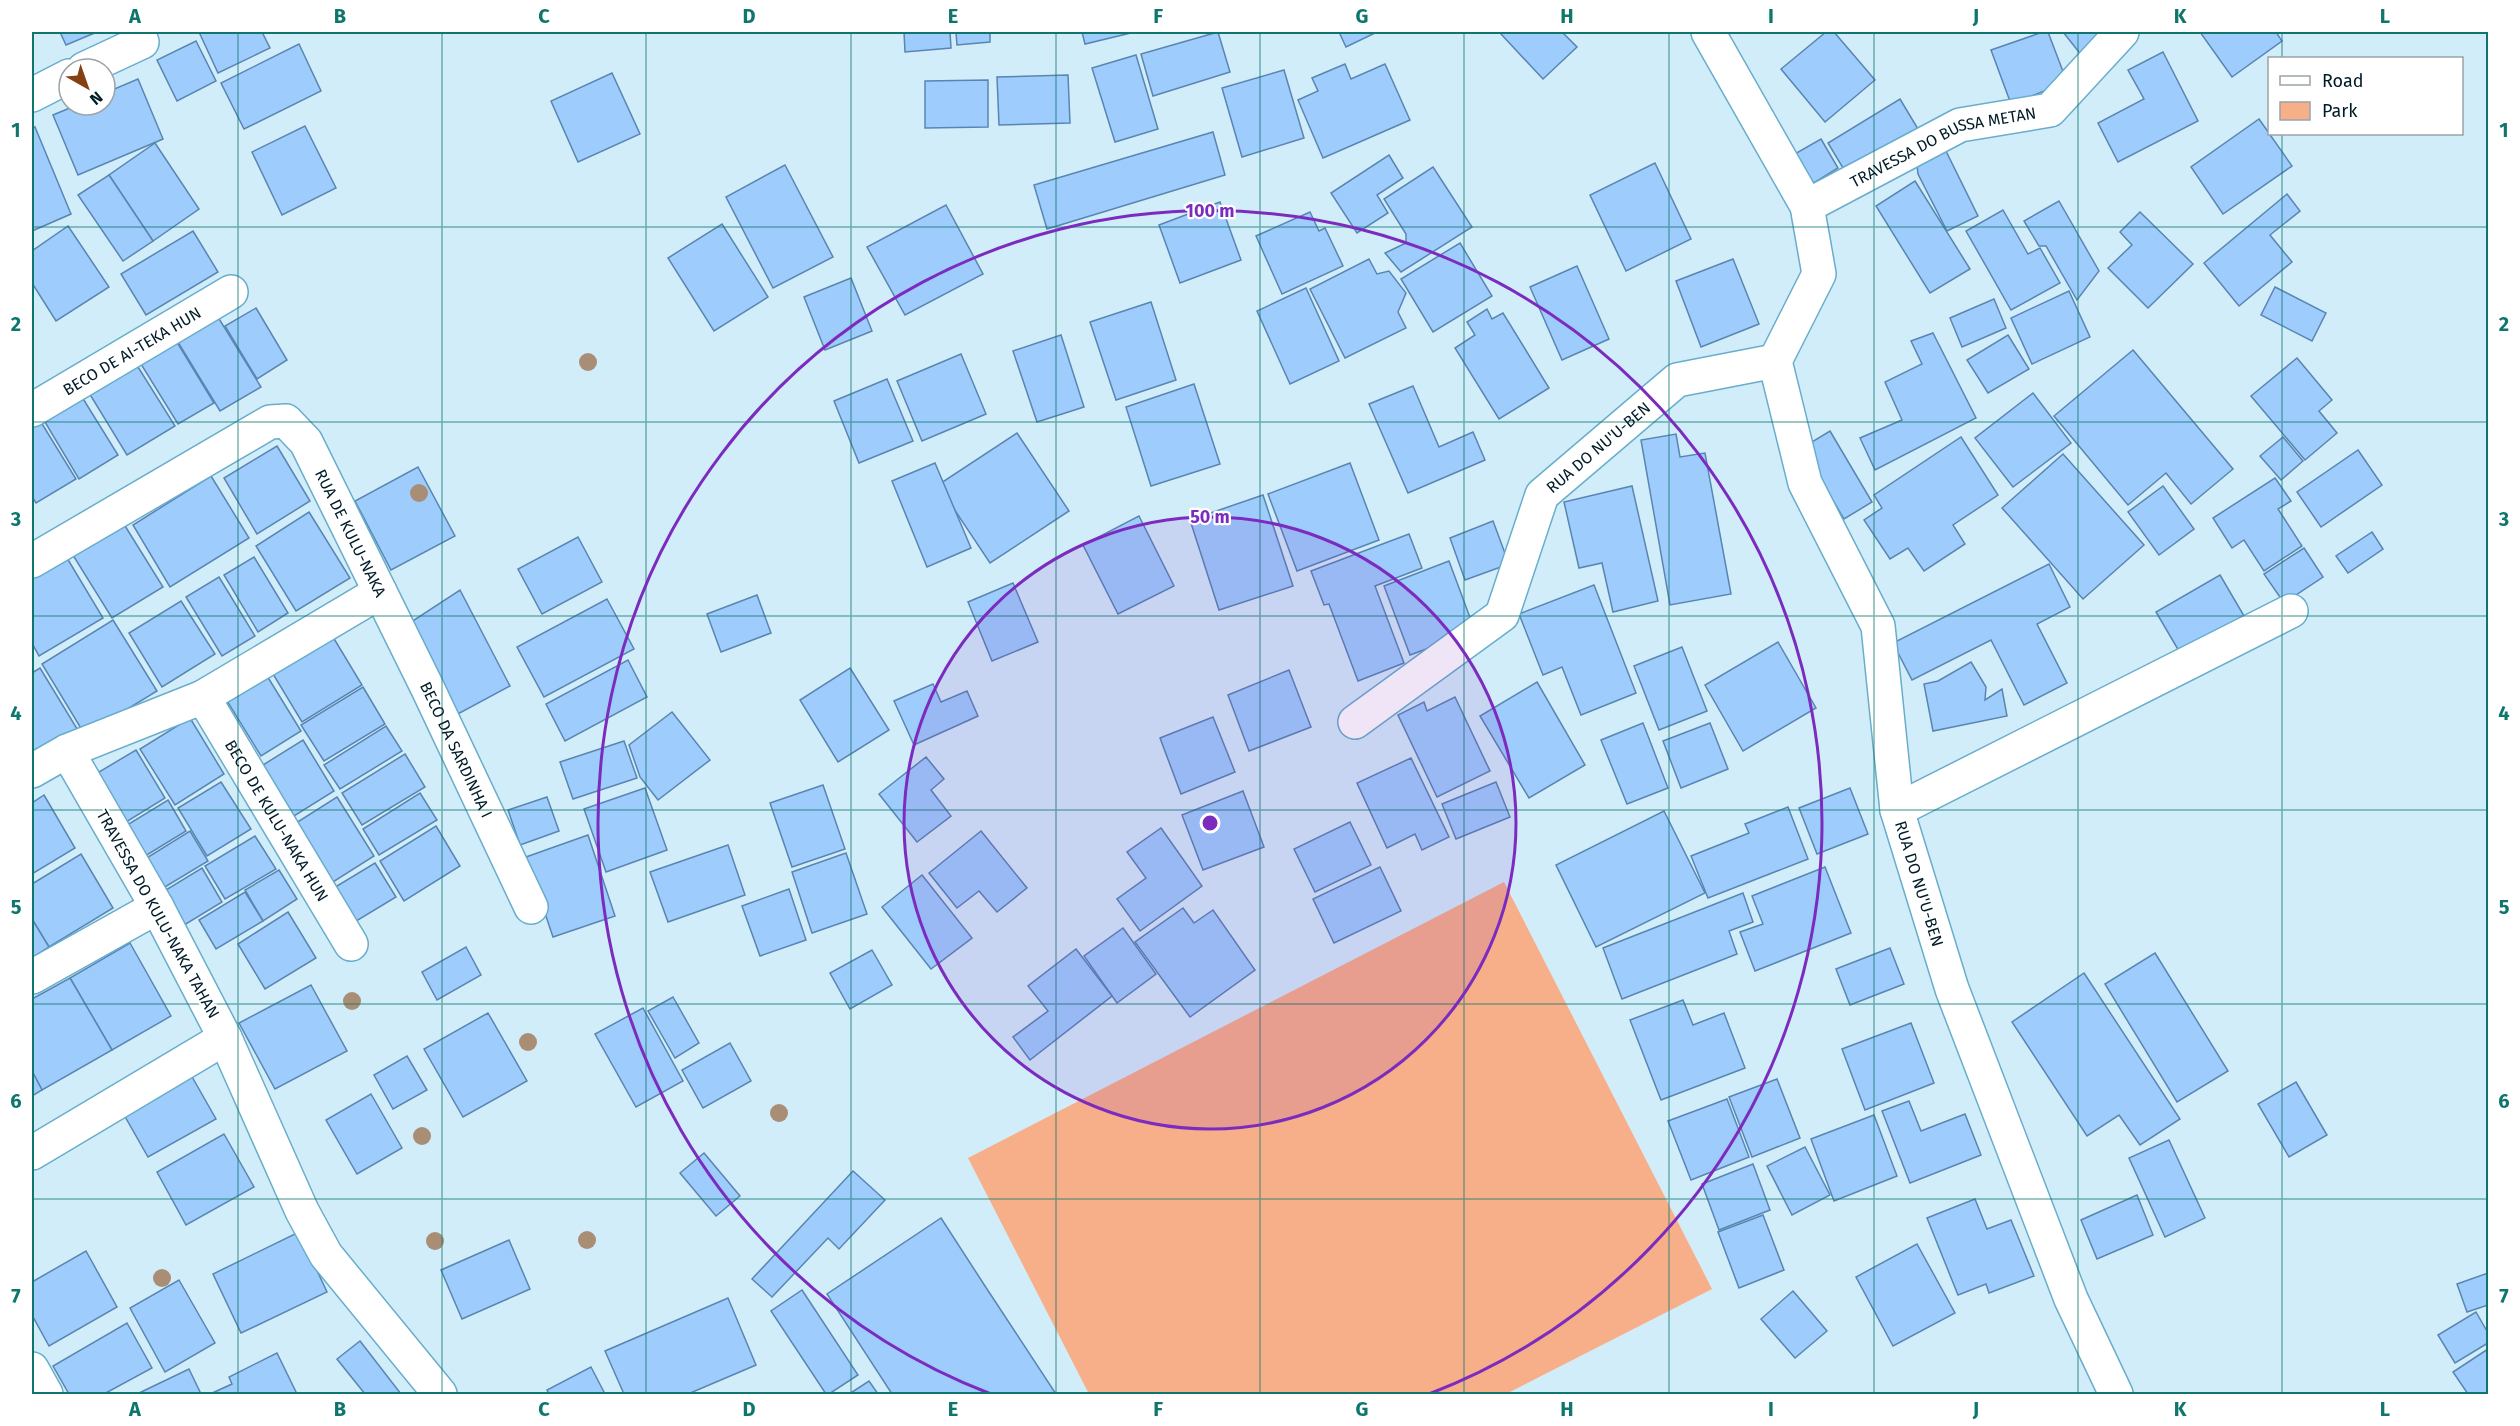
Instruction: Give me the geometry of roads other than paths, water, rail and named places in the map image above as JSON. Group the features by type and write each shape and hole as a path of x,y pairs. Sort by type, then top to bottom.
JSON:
{"street":[{"path":"1708,32 1807,206 1819,274 1775,361"},
{"name":"TRAVESSA DO BUSSA METAN","path":"1807,206 1960,125 2050,110 2122,32"},
{"path":"110,57 142,42"},
{"path":"32,94 57,82"},
{"name":"BECO DE AI-TEKA HUN","path":"32,411 231,292"},
{"name":"RUA DO NU'U-BEN","path":"1355,722 1502,615 1542,495 1677,380 1775,361 1805,483 1878,626 1897,810 1952,989 2071,1299 2116,1395"},
{"name":"RUA DE KULU-NAKA","path":"32,561 270,422 286,421 306,442 380,592 203,697 67,752 32,771"},
{"name":"BECO DA SARDINHA I","path":"380,592 531,907"},
{"path":"1897,810 2291,611"},
{"name":"BECO DE KULU-NAKA HUN","path":"203,697 351,944"},
{"name":"TRAVESSA DO KULU-NAKA TAHAN","path":"32,1153 225,1038 157,907 67,752"},
{"path":"32,977 157,907"},
{"path":"225,1038 302,1211 326,1255 440,1395"},
{"path":"32,1369 46,1395"}]}
